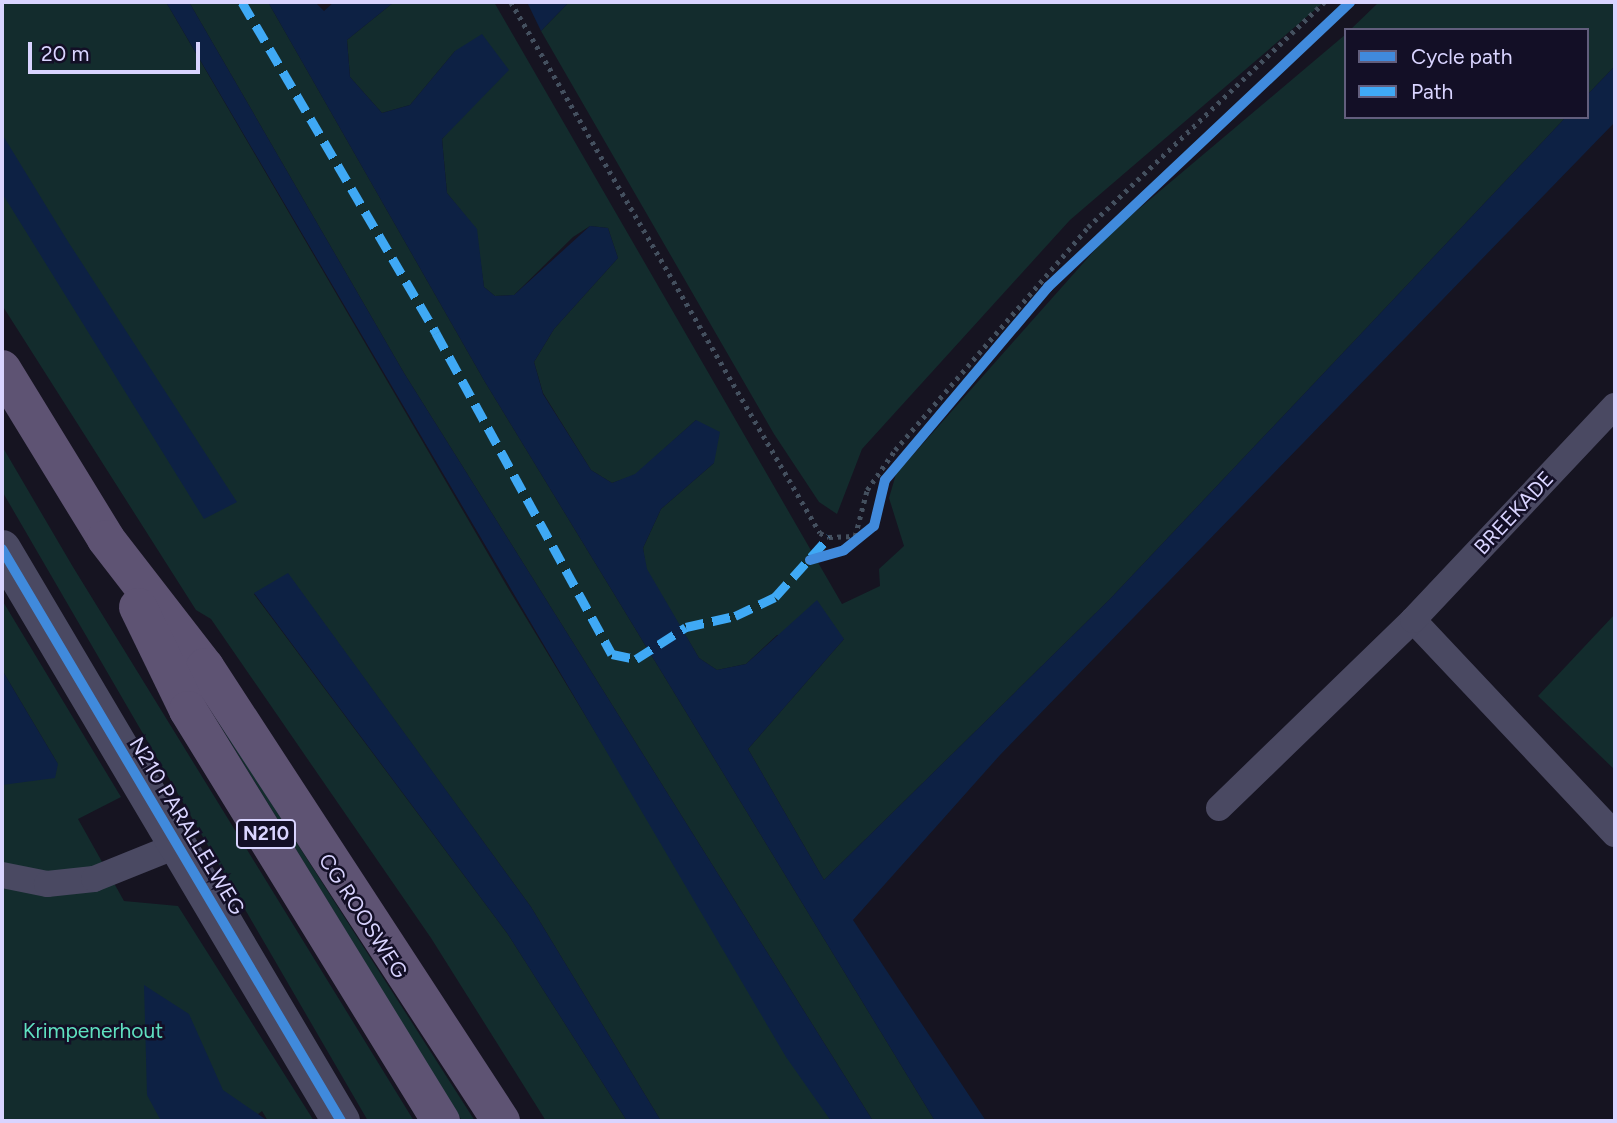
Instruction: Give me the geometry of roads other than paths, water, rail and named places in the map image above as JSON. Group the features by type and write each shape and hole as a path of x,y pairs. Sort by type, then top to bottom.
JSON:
{"main road":[{"name":"CG ROOSWEG","path":"2,369 106,539 188,710 441,1121"},
{"name":"CG ROOSWEG","path":"106,539 205,667 501,1121"}],"street":[{"name":"N210 PARALLELWEG","path":"2,549 341,1121"}],"lane":[{"name":"BREEKADE","path":"1219,808 1413,620 1615,406"},
{"path":"1413,620 1615,834"},
{"path":"2,875 47,884 94,879 176,846"}],"water":[{"path":"166,2 189,2 404,373 873,1121 831,1121 786,1057"},
{"path":"268,2 315,2 324,11 334,2 394,2 347,40 350,77 382,113 410,105 455,51 482,34 509,70 442,139 447,193 477,229 484,287 495,296 514,295 590,226 608,228 618,258 554,329 534,362 543,394 591,470 612,483 635,474 696,420 720,432 714,463 661,509 643,548 647,569 699,658 717,670 746,664 817,600 844,639 748,749 824,880 1110,599 1564,119 1589,119 1589,93 1615,66 1615,122 1000,755 853,920 986,1121 935,1121 485,382"},
{"path":"527,2 569,2 541,31"},
{"path":"2,134 67,240 237,502 204,519 2,193"},
{"path":"288,573 531,907 661,1121 627,1121 507,933 254,593"},
{"path":"2,670 58,764 55,778 2,785"},
{"path":"144,985 189,1014 223,1090 268,1121 161,1121 147,1095"}],"park label":[{"name":"Krimpenerhout","path":"93,1031"}]}
